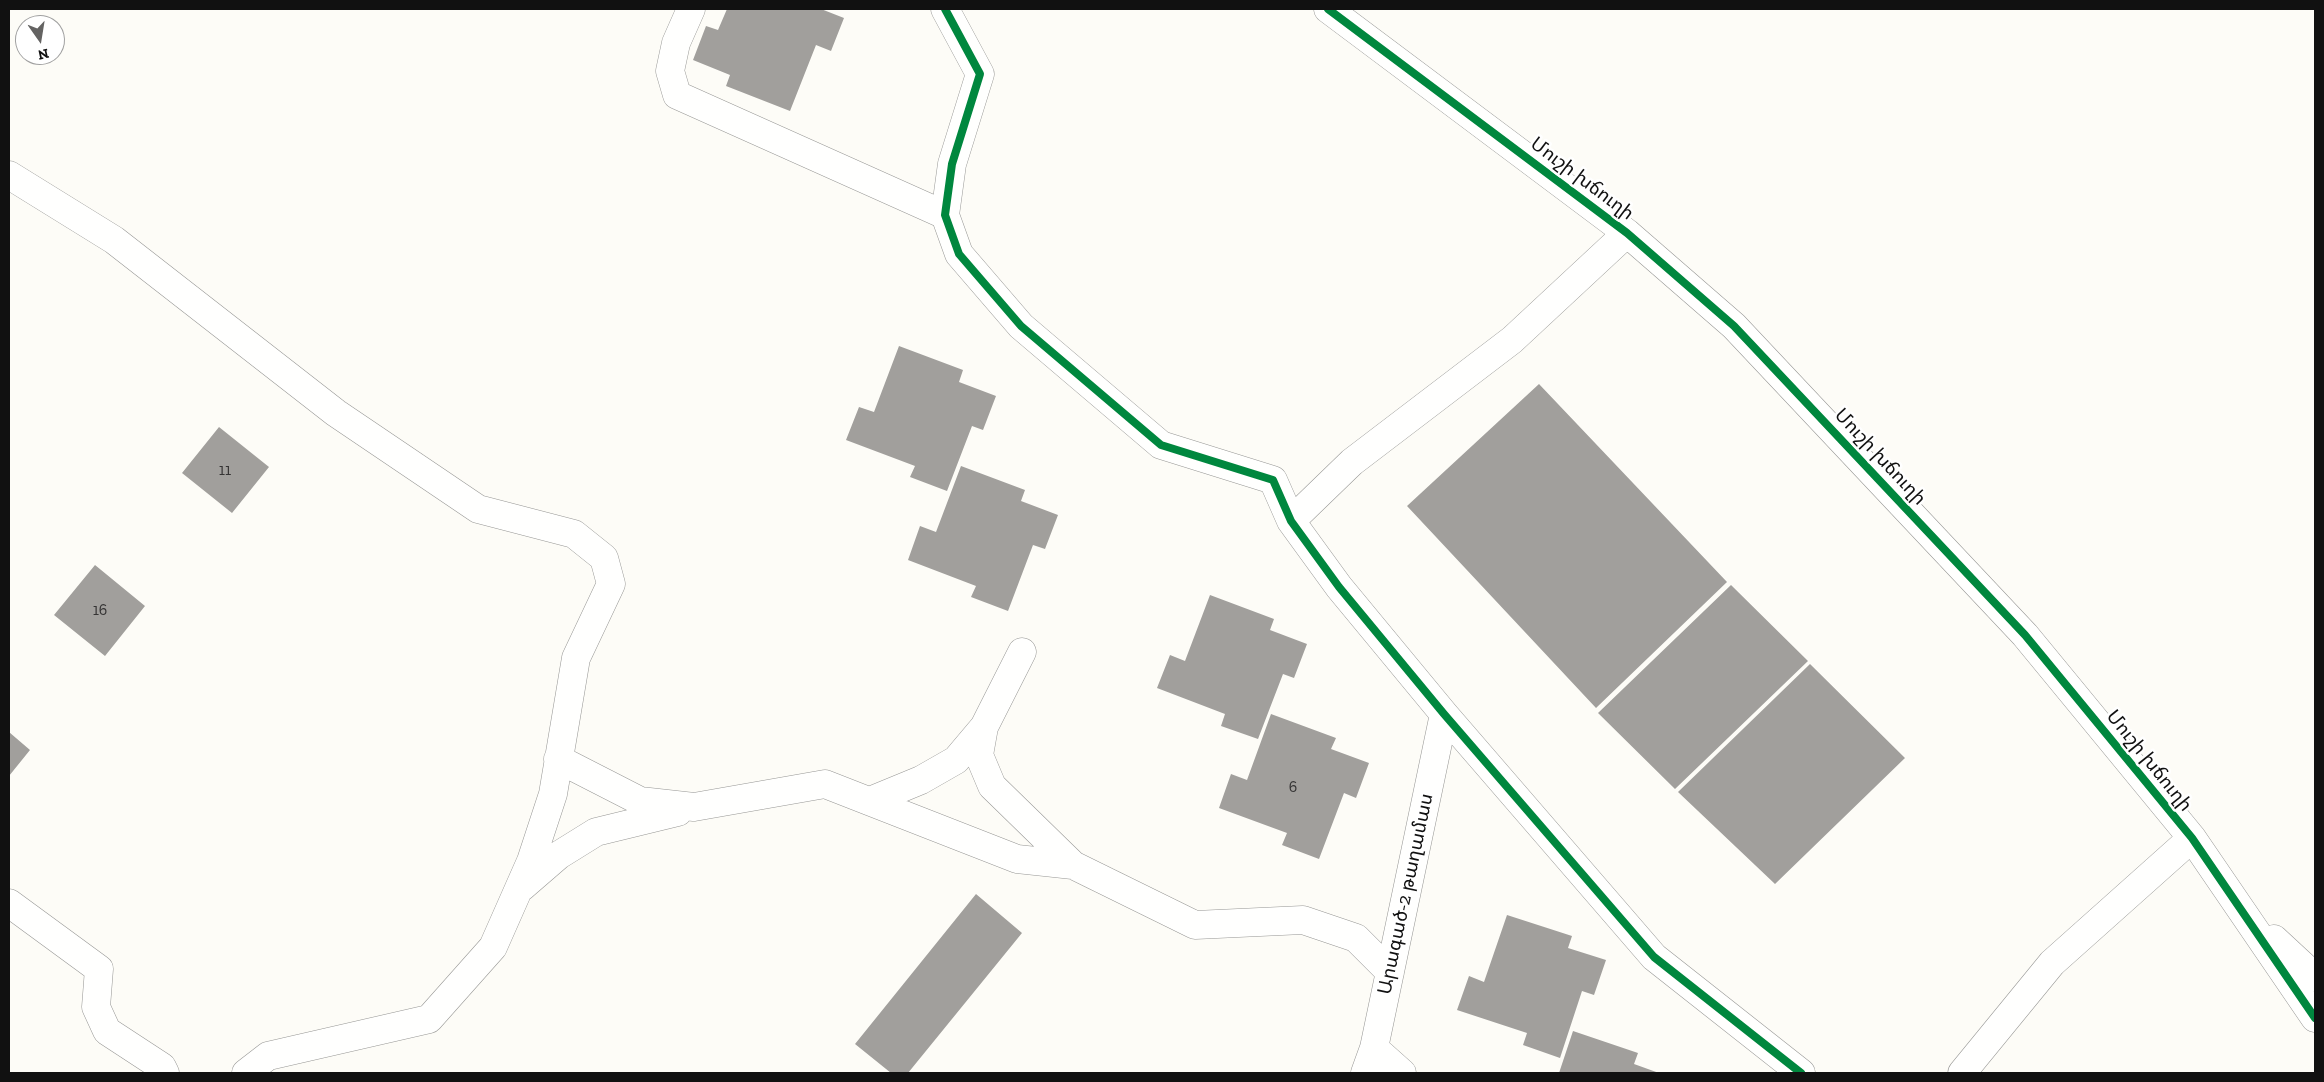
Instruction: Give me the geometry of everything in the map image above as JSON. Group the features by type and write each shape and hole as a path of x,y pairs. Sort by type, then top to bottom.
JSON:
{"street":[{"path":"691,9 676,43 670,71 677,95 944,215"},
{"path":"945,9 980,74 952,164 944,215 959,254 1021,326 1161,445 1272,480 1291,521 1339,587 1444,714 1654,957 1801,1073"},
{"name":"Մուշի խճուղի","path":"1328,9 1627,233 1734,326 2018,628 2192,838 2315,1018"},
{"path":"9,175 114,240 336,413 478,509 574,534 604,558 611,584 576,658 553,794 531,860 493,947 429,1019 268,1056 246,1073"},
{"path":"1291,521 1352,462 1512,340 1627,233"},
{"path":"870,801 921,780 956,760 984,727 1022,652"},
{"name":"Արագած-2 թաղամաս","path":"1369,1061 1390,972 1444,714"},
{"path":"984,727 979,755 992,786 1073,865 1195,925 1303,920 1356,938 1390,972"},
{"path":"558,759 640,801 694,808"},
{"path":"518,890 559,855 596,832 694,808 825,784 1017,859 1073,865"},
{"path":"1962,1073 2052,963 2192,838"},
{"path":"9,903 99,969 96,1007 107,1031 162,1067 165,1073"},
{"path":"2241,910 2315,977"},
{"path":"1369,1061 1402,1073"}],"building":[{"path":"727,9 821,9 844,18 831,51 816,45 790,111 726,86 730,75 693,60 706,26 718,30"},
{"path":"899,346 963,370 959,382 996,396 983,430 972,426 947,491 910,477 915,466 846,440 859,407 874,412"},
{"path":"1539,384 1727,582 1596,708 1407,506"},
{"path":"219,427 269,467 232,513 182,473"},
{"path":"961,466 1025,490 1021,501 1058,515 1045,549 1033,545 1008,611 971,597 976,586 908,560 920,526 936,532"},
{"path":"95,565 145,606 105,656 54,615"},
{"path":"1731,585 1808,661 1675,789 1598,713"},
{"path":"1210,595 1274,619 1270,630 1307,644 1294,678 1283,674 1258,739 1221,726 1225,714 1157,688 1170,655 1185,661"},
{"path":"1810,664 1905,758 1775,884 1678,792"},
{"path":"1271,714 1336,738 1331,749 1369,763 1356,798 1344,793 1319,859 1282,845 1287,833 1219,808 1231,774 1247,780"},
{"path":"9,732 30,750 9,776"},
{"path":"976,894 1022,933 908,1073 891,1073 855,1044"},
{"path":"1507,915 1572,936 1568,948 1606,960 1594,995 1582,991 1560,1058 1523,1045 1527,1033 1457,1010 1469,976 1484,982"},
{"path":"1573,1031 1638,1053 1634,1064 1659,1073 1559,1073"}],"cycle path":[{"path":"945,9 980,74 952,164 945,215 959,254 1021,326 1161,445 1273,480 1291,521 1339,587 1444,714 1654,957 1801,1073"},
{"path":"1328,9 1627,233 1734,326 2025,635 2192,838 2315,1018"}]}
